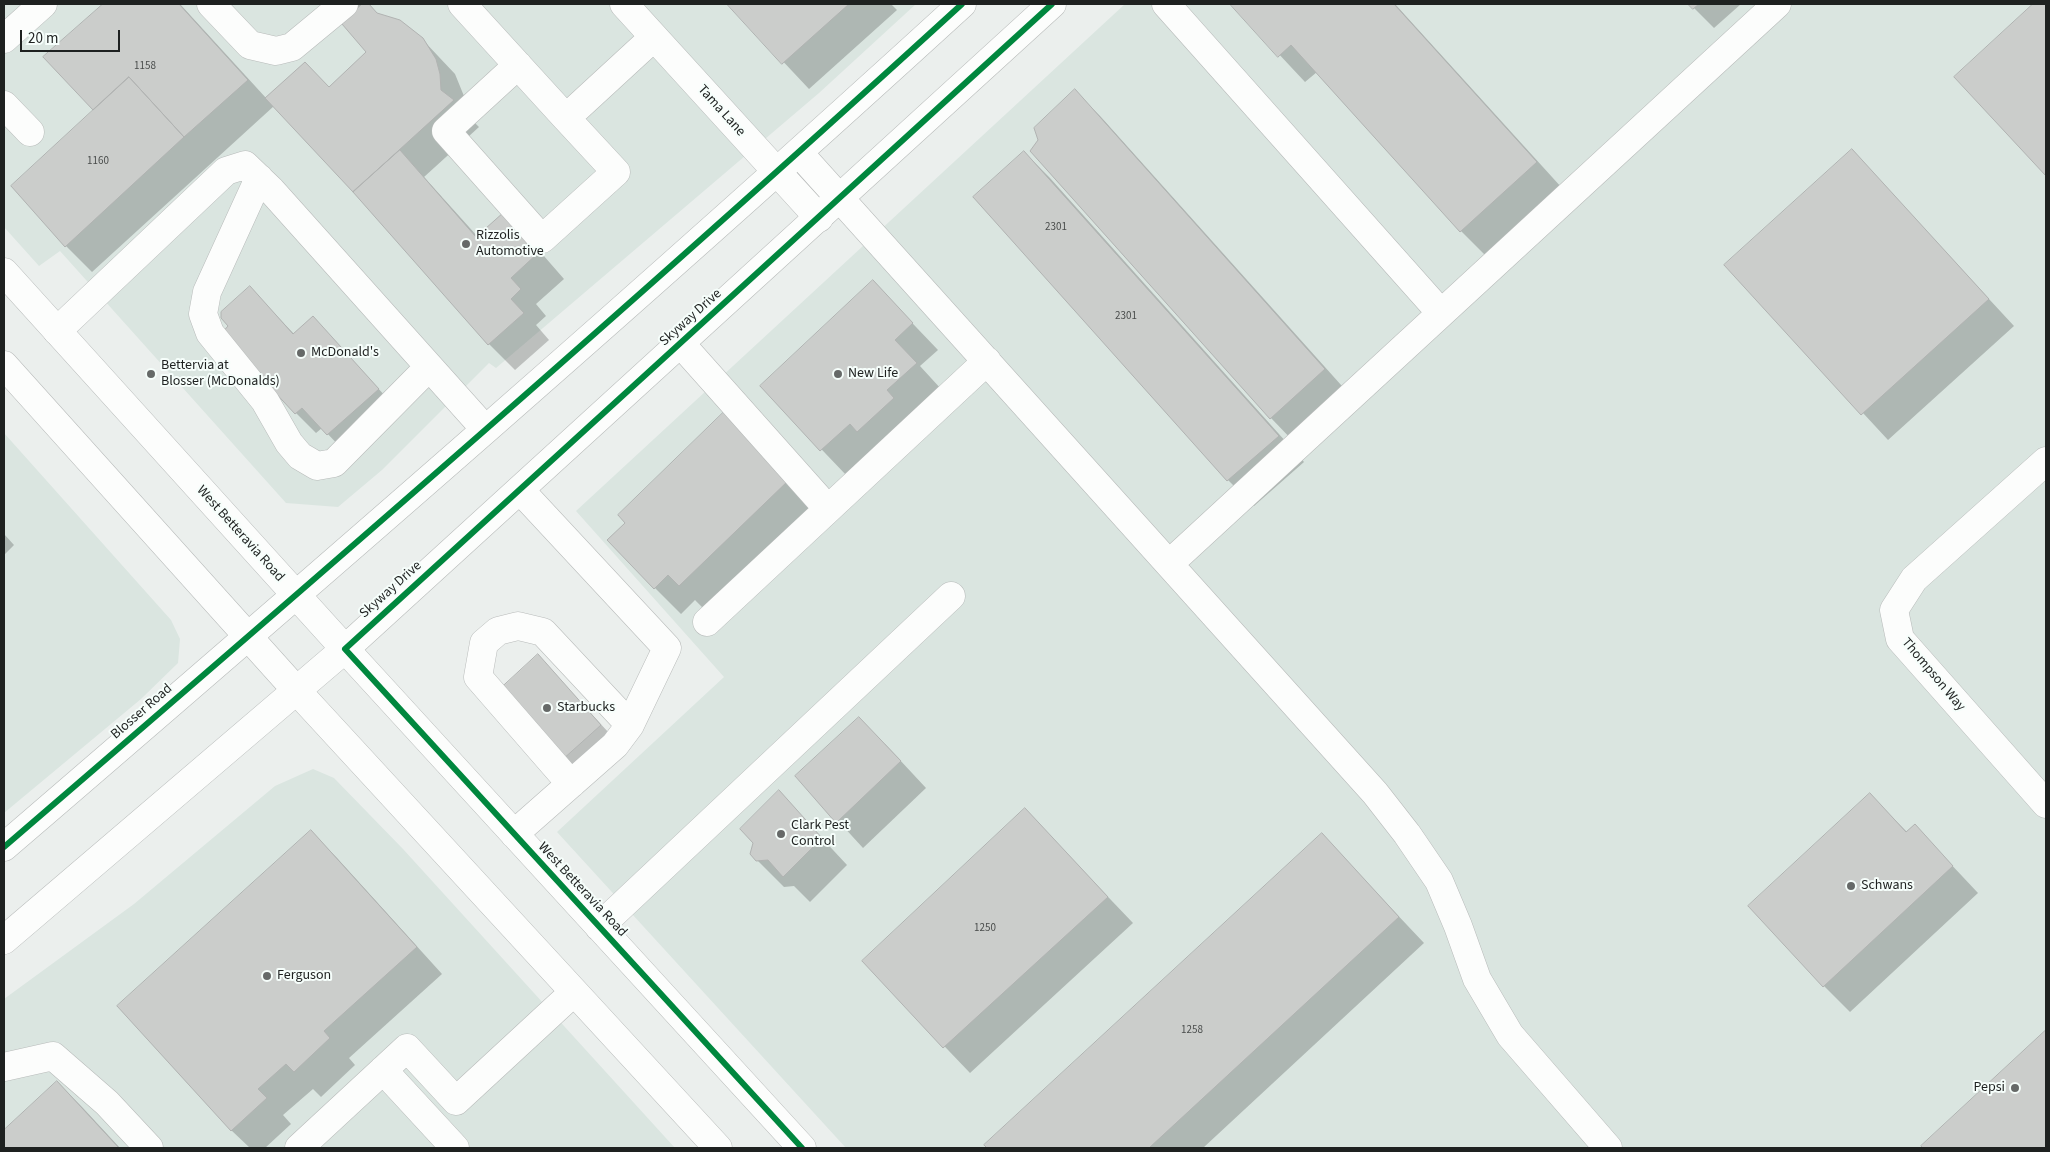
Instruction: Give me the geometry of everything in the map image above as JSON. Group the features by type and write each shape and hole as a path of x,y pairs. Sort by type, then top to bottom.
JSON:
{"main road":[{"path":"4,39 43,4"},
{"path":"211,4 250,45 276,51 292,47 344,4"},
{"path":"462,4 518,65 566,118 616,172 542,239 446,131 518,65"},
{"name":"Tama Lane","path":"624,4 819,218"},
{"path":"295,596 777,173 962,4"},
{"name":"Skyway Drive","path":"344,649 1052,4"},
{"path":"1166,4 1441,313"},
{"path":"1169,564 1777,4"},
{"path":"566,118 654,37"},
{"path":"4,105 30,132"},
{"path":"799,153 1375,793 1407,834 1439,882 1458,926 1477,979 1510,1035 1608,1148"},
{"path":"56,331 226,171 245,165 259,178 485,429"},
{"path":"259,178 207,292 203,314 210,333 265,401 278,426 300,456 317,466 334,463 430,367"},
{"name":"West Betteravia Road","path":"4,272 295,596 802,1148"},
{"path":"681,344 828,509"},
{"path":"707,622 987,361"},
{"path":"4,365 248,638 714,1147"},
{"name":"Thompson Way","path":"2046,462 1914,580 1894,610 1900,638 2046,804"},
{"path":"514,834 615,745 630,725 667,648 520,490"},
{"name":"Blosser Road","path":"4,847 295,596"},
{"path":"599,927 951,596"},
{"path":"571,784 478,677 484,643 498,631 518,626 542,632 630,725"},
{"path":"4,940 344,649"},
{"path":"299,1148 407,1048 456,1101 574,992"},
{"path":"4,1067 53,1056 107,1103 149,1148"},
{"path":"383,1070 455,1148"}],"shaded area":[{"path":"4,4 916,4 819,93 496,368 489,363 382,470 338,507 286,503 60,251 39,266 4,227"},
{"path":"1125,4 2046,4 2046,1148 846,1148 557,832 724,677 576,511"},
{"path":"4,433 171,620 180,639 178,663 141,699 4,813"},
{"path":"313,769 334,778 403,849 675,1148 4,1148 4,999 134,904 275,786"}],"building":[{"path":"103,4 179,4 248,80 184,137 129,77 93,110 43,57"},
{"path":"362,4 369,4 377,13 400,20 423,38 436,59 440,74 441,90 454,100 353,192 265,98 305,62 329,87 366,52 342,24"},
{"path":"727,4 849,4 782,64"},
{"path":"1230,4 1394,4 1537,162 1460,232 1291,45 1278,57"},
{"path":"1688,4 1699,4 1693,9"},
{"path":"2033,4 2046,4 2046,176 1954,77"},
{"path":"129,77 184,137 65,247 11,186"},
{"path":"1075,89 1325,369 1270,419 1030,151 1038,140 1034,128"},
{"path":"1852,149 1989,299 1861,415 1724,265"},
{"name":"Rizzolis Automotive","path":"400,150 476,237 504,212 539,252 511,278 521,289 511,299 524,313 488,345 353,192"},
{"path":"1024,151 1279,436 1227,481 973,197"},
{"name":"New Life","path":"873,280 913,323 895,340 917,363 887,390 894,398 857,432 850,424 820,451 760,386"},
{"path":"250,286 293,334 313,316 379,389 327,435 302,408 295,414 221,334 228,326 221,318 221,312"},
{"path":"726,410 791,478 679,586 668,575 654,589 607,540 625,523 618,515"},
{"path":"538,654 601,725 562,760 499,690"},
{"path":"859,717 901,761 836,823 795,776"},
{"name":"Clark Pest Control","path":"779,790 822,838 783,877 768,860 756,861 750,854 753,843 740,829"},
{"name":"Schwans","path":"1870,793 1906,832 1915,824 1953,866 1823,987 1748,906"},
{"path":"1025,808 1108,897 943,1048 862,961"},
{"name":"Ferguson","path":"311,830 417,947 324,1031 330,1038 294,1072 286,1064 258,1089 267,1098 231,1131 117,1006"},
{"path":"1322,833 1399,917 1149,1148 987,1148 984,1145"},
{"name":"Pepsi","path":"2046,1030 2046,1148 1923,1148 1921,1146"},
{"path":"57,1081 119,1148 4,1148 4,1130"}],"cycle path":[{"path":"4,847 486,429 725,218 962,4"},
{"path":"802,1148 345,649 1052,4"}],"place":[{"name":"Rizzolis Automotive","path":"466,244"},
{"name":"McDonald's","path":"301,353"},
{"name":"Bettervia at Blosser (McDonalds)","path":"151,374"},
{"name":"New Life","path":"838,374"},
{"name":"Starbucks","path":"547,708"},
{"name":"Clark Pest Control","path":"781,834"},
{"name":"Schwans","path":"1851,886"},
{"name":"Ferguson","path":"267,976"},
{"name":"Pepsi","path":"2015,1088"}]}
